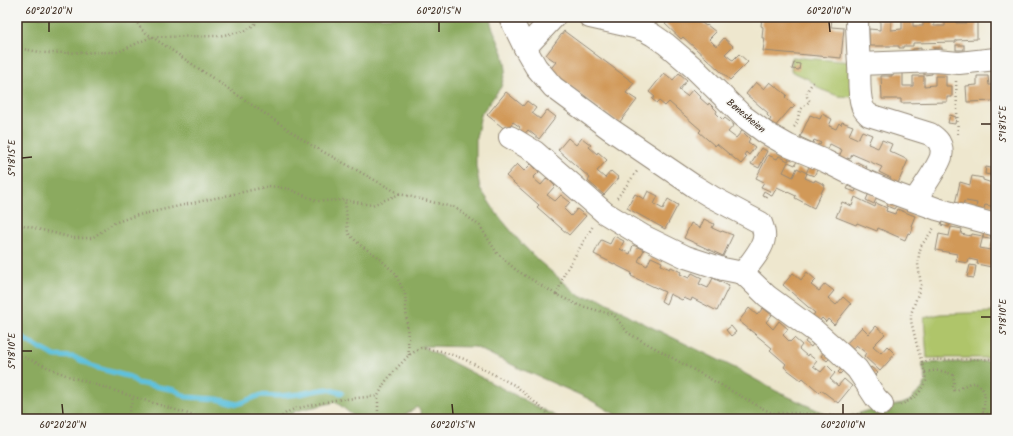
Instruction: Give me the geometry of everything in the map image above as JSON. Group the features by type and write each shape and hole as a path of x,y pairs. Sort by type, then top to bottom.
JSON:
{"street":[{"path":"510,17 536,67 553,87 694,186 761,223 764,231 764,238 760,248 743,273"},
{"path":"525,48 554,17"},
{"name":"Bønesheien","path":"590,17 634,26 653,35 694,68 743,116 772,137 789,146 835,165 861,179 893,193 937,209 996,225"},
{"path":"857,17 860,96 864,110 869,115 930,134 940,143 942,150 940,158 915,200"},
{"path":"859,64 936,61 956,63 996,59"},
{"path":"510,137 535,152 605,213 643,236 686,257 723,269 743,273 768,296 815,331 839,352 857,369 876,398 882,404"}],"path":[{"path":"133,17 142,30 151,37 311,145 400,194 456,208 480,226 497,253 516,270 557,295 578,305 614,314 628,333 772,413 801,413 846,417 868,412 882,404 899,406 920,393 926,380 911,321 911,314 920,285 918,264 919,254 921,246 936,225 937,209"},
{"path":"17,48 46,53 118,52 151,37 218,36 245,31 255,24 255,17"},
{"path":"956,63 958,115"},
{"path":"794,127 802,108 810,101 807,96 807,91 813,82"},
{"path":"619,195 641,166"},
{"path":"17,221 23,225 73,238 92,238 114,223 134,216 270,186 289,189 317,201 345,200 372,205 400,194"},
{"path":"345,200 348,233 360,245 377,256 395,273 405,294 409,355"},
{"path":"557,295 568,267 597,220 605,213"},
{"path":"379,419 378,396 385,382 409,355 421,348 441,350 464,359 516,386 554,419"},
{"path":"17,354 68,376 132,397 201,418 222,419"},
{"path":"922,363 928,360 996,359"},
{"path":"925,372 932,370 953,375 954,390 958,390 972,383 979,384 984,391 985,400 983,412"},
{"path":"279,419 294,409 335,400 378,396"},
{"path":"127,419 132,397"},
{"path":"971,419 983,412"},
{"path":"983,412 993,416 996,419"}],"green space":[{"path":"17,17 490,17 491,24 503,53 506,69 501,87 481,114 476,138 476,166 480,188 497,214 522,244 540,262 581,297 599,298 641,322 735,368 776,391 828,415 846,417 909,401 922,389 926,381 922,363 996,361 996,419 623,419 587,398 475,347 421,346 559,419 421,419 421,412 417,407 399,419 357,419 336,402 296,411 284,419 17,419"},
{"path":"792,57 852,62 854,97 838,96 820,89 808,79 791,71"},
{"path":"996,312 996,358 927,358 924,318 940,314"}],"building":[{"path":"671,17 681,17 683,19 685,17 694,17 716,32 709,39 715,45 717,46 724,38 733,46 725,54 731,59 733,60 739,54 748,62 730,80 683,37 681,39 665,24"},
{"path":"762,17 832,17 831,27 844,28 841,58 763,51 765,38 762,38"},
{"path":"923,17 934,17 934,26 945,26 945,17 956,17 956,23 966,23 966,17 977,17 977,39 956,40 956,42 913,43 913,46 903,46 903,48 899,48 899,46 869,46 869,29 880,30 880,20 891,20 891,30 902,29 902,18 913,18 913,26 923,26"},
{"path":"564,31 634,83 626,93 637,100 619,123 548,72 556,62 546,55"},
{"path":"956,45 964,45 964,50 956,50"},
{"path":"921,48 921,53 913,53 913,49"},
{"path":"934,48 942,48 942,53 934,53"},
{"path":"794,63 800,64 799,70 792,69"},
{"path":"924,67 932,67 932,74 924,75"},
{"path":"664,73 673,80 679,73 687,80 679,90 687,96 693,89 701,97 700,98 708,105 709,103 717,111 716,113 723,120 725,118 734,125 728,132 736,138 742,131 750,139 748,142 755,147 749,155 746,152 744,155 747,157 741,164 717,144 715,146 699,132 701,130 669,102 665,106 659,101 657,103 652,99 655,97 649,92"},
{"path":"892,73 903,73 903,86 913,86 913,76 924,76 924,86 935,85 935,76 946,76 946,86 952,86 952,97 947,97 947,102 901,103 901,99 882,99 881,76 892,76"},
{"path":"977,76 988,76 989,85 996,85 996,101 967,102 966,86 977,85"},
{"path":"756,82 764,89 770,82 787,95 785,97 795,106 792,109 791,108 773,129 767,124 771,119 767,115 768,113 746,94"},
{"path":"506,92 523,106 527,101 536,108 532,113 540,119 547,110 556,117 539,139 528,130 521,138 515,133 520,127 513,122 506,130 487,115"},
{"path":"822,114 832,119 829,126 836,129 839,123 841,125 842,122 853,126 849,135 858,139 862,131 872,135 868,144 878,148 882,140 892,144 889,151 908,160 896,188 888,185 891,178 879,172 882,167 852,154 850,159 847,158 845,162 838,159 842,150 830,144 825,154 817,148 818,144 820,145 821,143 814,140 813,143 800,137 810,115 820,119"},
{"path":"950,115 956,117 955,124 948,123"},
{"path":"568,138 576,145 582,138 591,145 589,147 597,154 598,152 607,160 597,171 605,178 611,171 619,178 604,195 588,181 590,178 558,150"},
{"path":"761,148 767,151 759,168 751,164"},
{"path":"792,154 799,157 795,165 788,162 783,172 793,177 797,168 807,173 805,178 814,182 815,180 825,185 814,208 795,198 796,196 777,187 772,196 769,195 768,197 762,195 764,191 769,194 770,191 761,187 764,182 756,178 768,155 777,159 779,156 788,161"},
{"path":"857,162 867,167 865,171 855,166"},
{"path":"517,164 524,171 531,164 539,172 533,178 541,185 547,178 555,186 547,195 555,201 561,195 570,202 564,209 571,216 577,209 586,216 569,235 537,207 539,205 506,176"},
{"path":"810,165 818,168 814,176 806,173"},
{"path":"986,167 996,169 996,176 985,174"},
{"path":"972,176 983,178 983,180 992,183 993,181 996,181 996,207 985,205 982,215 975,213 977,203 964,201 962,210 954,208 960,182 970,185"},
{"path":"849,185 857,188 855,192 847,189"},
{"path":"648,191 658,196 654,204 663,209 668,199 678,205 665,229 627,208 635,194 644,199"},
{"path":"869,193 877,196 874,204 866,200"},
{"path":"855,197 875,207 876,203 887,208 886,211 895,214 897,209 915,216 911,226 913,227 911,234 908,233 905,240 878,228 877,231 836,217 842,202 852,206"},
{"path":"890,199 896,206 894,209 887,206"},
{"path":"943,217 950,219 949,227 941,225"},
{"path":"704,219 714,224 712,228 733,235 723,256 684,238 691,223 700,228"},
{"path":"951,227 962,229 961,234 983,236 980,248 990,250 992,241 996,242 996,268 977,264 978,261 969,259 968,263 956,261 957,254 936,250 939,234 949,236"},
{"path":"984,229 992,230 990,239 983,238"},
{"path":"614,236 624,241 620,249 630,254 633,245 644,250 638,261 647,266 651,257 662,262 661,265 670,269 671,267 681,272 680,274 689,278 692,273 702,278 699,284 708,288 713,278 729,286 717,311 692,298 691,301 684,298 682,300 670,294 666,304 661,301 665,292 631,276 632,273 594,254 601,240 610,244"},
{"path":"970,265 976,266 974,278 967,277"},
{"path":"807,272 816,280 811,285 819,291 825,284 834,291 828,298 836,305 843,297 851,304 834,325 828,319 826,322 822,318 817,324 811,318 815,313 783,285 793,273 801,280"},
{"path":"749,308 757,315 763,308 772,315 766,322 773,329 779,321 788,329 783,335 790,342 794,338 802,345 799,349 807,356 808,354 817,361 813,366 821,372 827,365 835,373 830,379 838,386 844,379 852,386 838,403 821,390 819,392 803,378 801,380 784,367 786,364 770,350 772,348 739,321"},
{"path":"731,326 736,332 731,336 726,330"},
{"path":"876,326 885,334 873,346 881,353 887,346 895,354 880,371 864,356 866,353 856,345 850,352 844,346 862,327 869,334"},
{"path":"807,339 813,344 811,347 805,342"},
{"path":"824,352 830,358 827,361 821,356"},
{"path":"842,364 843,371 840,374 838,372 841,369 839,367"},
{"path":"871,367 878,373 875,376 868,371"}],"waterway":[{"path":"17,332 27,341 55,356 74,357 94,367 130,377 137,383 175,390 186,397 217,399 238,404 261,395 279,396 327,389 342,393"}]}
